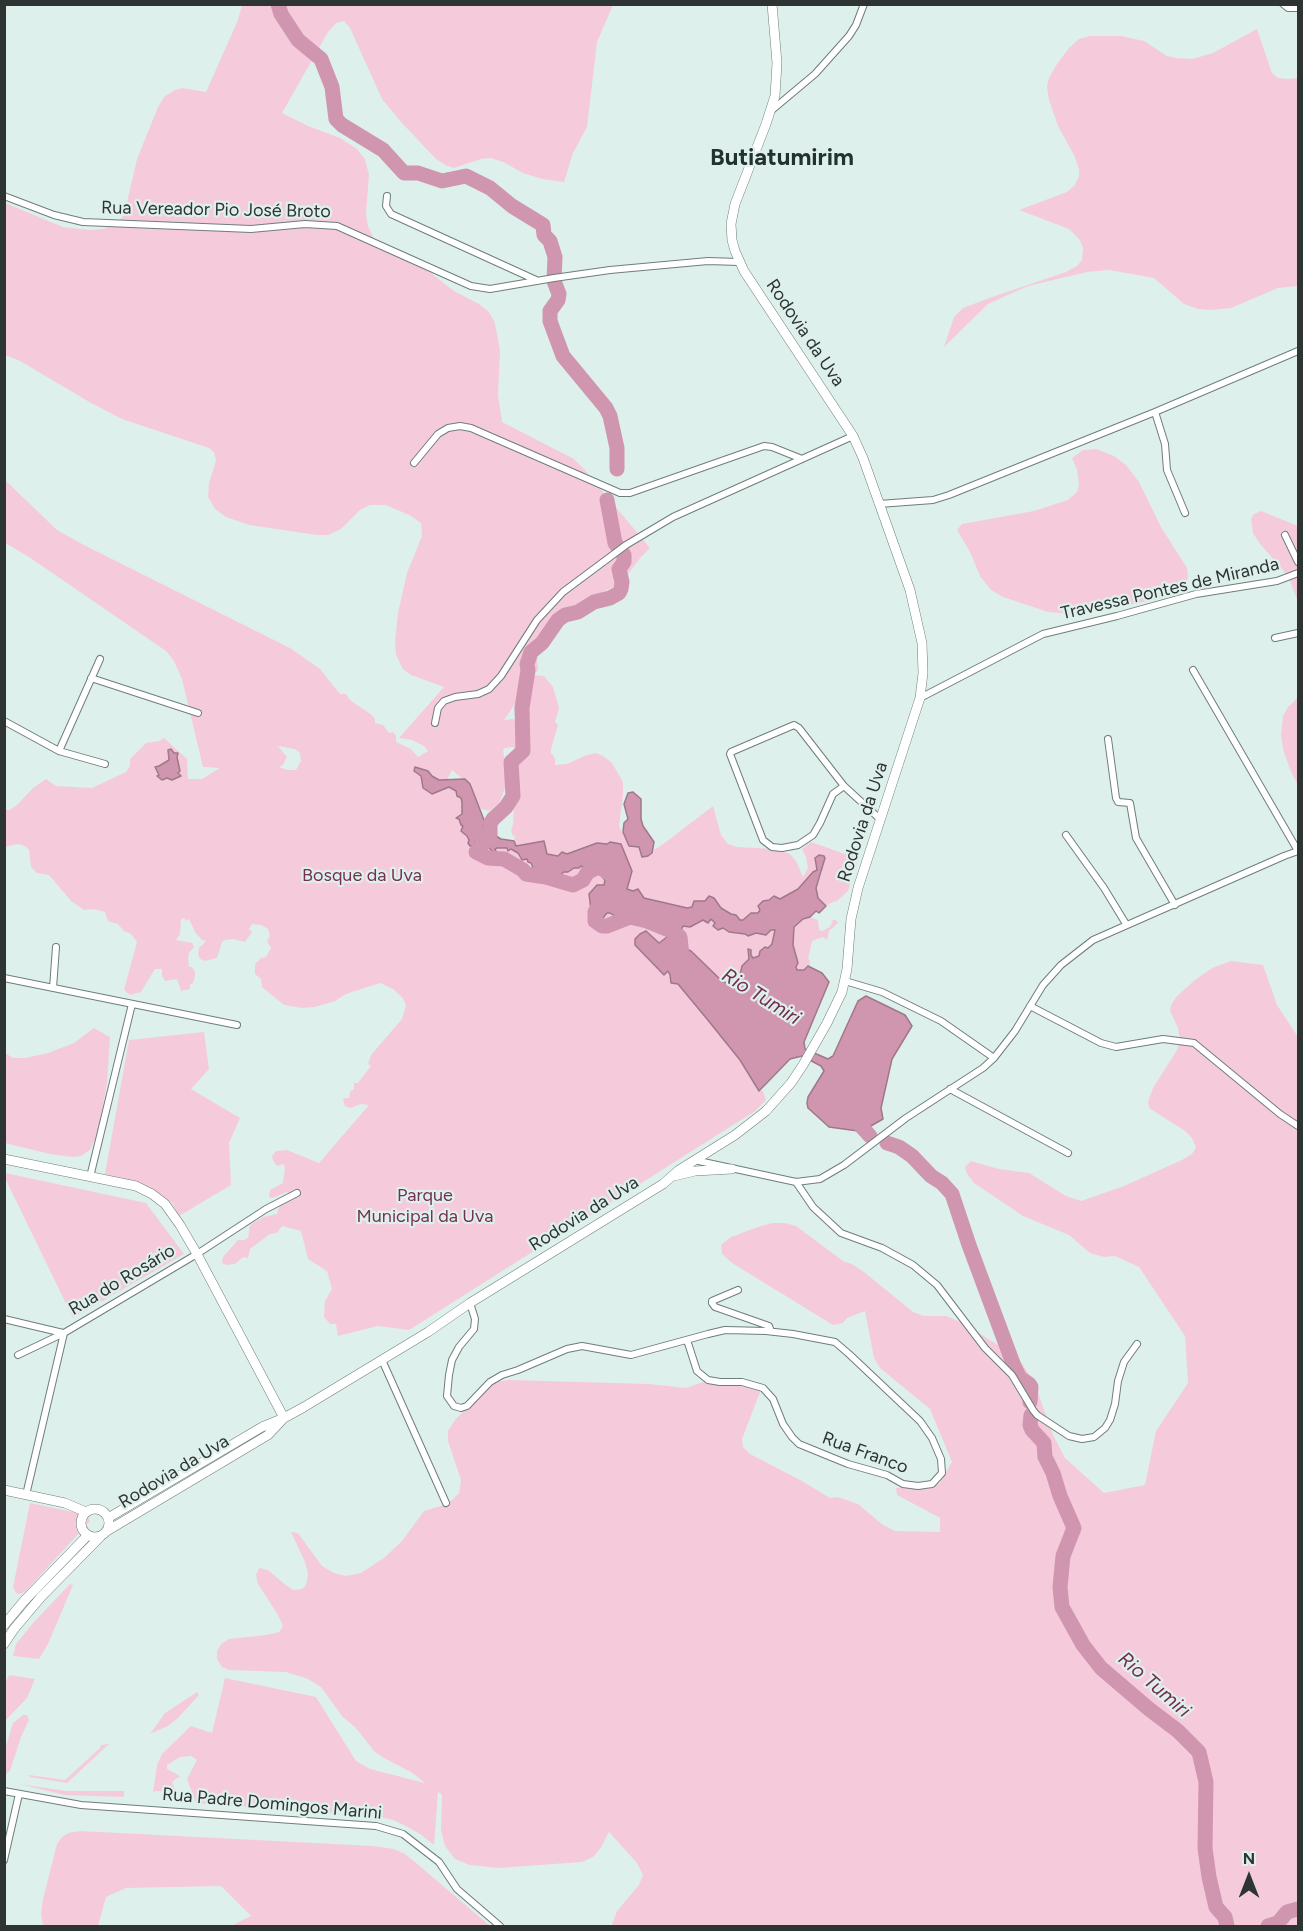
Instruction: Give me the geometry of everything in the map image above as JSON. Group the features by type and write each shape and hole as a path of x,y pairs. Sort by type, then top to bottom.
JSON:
{"street":[{"name":"Rodovia da Uva","path":"108,1518 262,1426 284,1418 428,1332 470,1303 663,1184 694,1160 735,1135 766,1111 803,1065 836,1004 845,981 851,919 858,888 920,698 923,673 922,643 920,626 910,590 853,436 740,262 732,240 731,218 739,191 772,111 777,81 772,4"},
{"path":"772,111 815,74 849,36 864,4"},
{"path":"1283,4 1288,8 1299,8"},
{"name":"Rua Vereador Pio José Broto","path":"4,196 54,215 83,222 251,229 305,224 337,226 471,286 490,289 610,270 708,261 740,262"},
{"path":"387,196 386,206 391,214 538,280"},
{"path":"879,504 933,500 949,495 1299,351"},
{"path":"1155,412 1165,444 1167,470 1185,513"},
{"path":"414,463 438,434 448,428 460,426 471,428 620,493 630,494 764,446 802,459"},
{"path":"435,723 438,708 444,701 454,697 478,694 489,689 501,676 537,620 562,592 626,545 673,517 853,436"},
{"name":"Travessa Pontes de Miranda","path":"1285,535 1299,562"},
{"name":"Travessa Pontes de Miranda","path":"920,698 1043,634 1196,594 1277,581 1299,573"},
{"path":"1275,638 1299,633"},
{"path":"59,752 100,659"},
{"path":"694,1160 796,1182 820,1179 844,1165 906,1118 983,1068 994,1058 1015,1030 1043,985 1061,964 1093,940 1298,851 1193,670"},
{"path":"91,678 198,713"},
{"path":"4,721 59,752 105,764"},
{"path":"844,786 833,794 813,835 798,845 782,849 772,847 763,840 730,754 794,725 799,728 844,786 881,820"},
{"path":"1108,739 1116,798 1118,802 1130,803 1136,838 1175,905"},
{"path":"1066,835 1104,888 1126,924"},
{"path":"53,988 56,947"},
{"path":"4,978 237,1026"},
{"path":"845,981 882,993 941,1021 994,1058"},
{"path":"90,1177 132,1004"},
{"path":"1030,1006 1101,1043 1116,1047 1163,1039 1194,1043 1280,1114 1299,1126"},
{"path":"950,1089 1068,1153"},
{"path":"4,1159 136,1186 152,1194 171,1210 284,1418"},
{"path":"672,1176 732,1169"},
{"path":"796,1182 813,1207 841,1233 882,1248 913,1264 937,1286 985,1348 1012,1375 1032,1410 1069,1436 1082,1439 1094,1437 1105,1428 1115,1404 1118,1381 1125,1362 1137,1344"},
{"name":"Rua do Rosário","path":"18,1355 64,1333 266,1209 297,1193"},
{"path":"738,1290 711,1303 715,1307 769,1326 771,1331"},
{"name":"Rua Franco","path":"470,1303 475,1318 474,1329 459,1347 452,1360 447,1385 447,1396 454,1406 461,1408 467,1406 490,1382 567,1349 582,1346 631,1355 687,1340 726,1330 771,1331 835,1342 920,1421 932,1438 941,1459 942,1473 932,1485 903,1484 887,1475 848,1464 799,1444 783,1424 773,1399 763,1388 742,1382 708,1380 697,1371 687,1340"},
{"path":"4,1319 64,1333 26,1495"},
{"path":"382,1360 446,1503"},
{"name":"Rodovia da Uva","path":"4,1644 36,1603 104,1534 268,1435 284,1418"},
{"path":"4,1490 65,1503 86,1512"},
{"path":"103,1511 108,1518 109,1527 104,1534 96,1538 83,1533 80,1524 82,1515 86,1512 103,1511"},
{"path":"4,1625 87,1536"},
{"name":"Rua Padre Domingos Marini","path":"4,1791 81,1804 376,1826 403,1834 439,1862 457,1889 500,1926"},
{"path":"4,1860 19,1794"}],"green space":[{"path":"242,5 613,5 597,42 587,127 573,153 564,182 523,173 491,158 454,168 436,159 382,99 350,28 344,21 336,23 328,32 282,113 340,138 357,149 365,159 369,175 366,214 373,237 386,249 412,261 454,291 479,304 489,312 495,323 500,351 498,395 502,422 574,459 650,548 621,583 573,607 542,637 537,653 538,670 534,675 544,676 553,687 559,708 555,722 558,725 551,749 555,765 567,764 596,753 612,763 623,782 619,826 629,846 632,847 636,846 650,852 713,806 721,835 728,844 737,847 775,849 790,854 803,877 808,868 802,849 811,842 845,854 857,852 858,858 854,870 848,876 851,880 848,891 837,901 826,906 818,898 816,888 821,876 824,856 819,855 815,858 818,870 806,885 780,899 768,934 771,930 776,929 772,944 759,956 753,958 749,952 749,959 739,980 723,983 701,1012 740,1060 758,1091 763,1091 766,1100 754,1112 409,1330 378,1326 338,1336 336,1324 330,1324 324,1317 325,1301 332,1289 327,1271 308,1259 301,1231 282,1226 277,1233 270,1234 250,1249 248,1258 243,1257 235,1264 222,1263 223,1257 238,1240 248,1238 250,1225 263,1217 277,1214 280,1204 289,1194 287,1192 273,1198 269,1197 270,1190 283,1183 285,1167 283,1164 277,1166 273,1160 272,1156 276,1151 287,1150 319,1163 369,1105 361,1104 350,1108 345,1106 343,1100 349,1098 350,1092 354,1089 354,1083 358,1083 371,1066 368,1064 371,1055 402,1019 406,1005 402,997 393,989 380,983 315,1007 302,1008 284,1005 262,987 261,979 255,974 255,964 261,958 266,957 271,948 267,941 270,936 268,929 252,924 249,929 252,932 245,942 225,940 222,942 217,958 205,961 200,959 198,954 199,948 206,941 195,932 189,919 186,921 184,918 181,919 180,934 176,940 192,943 194,947 188,958 189,967 192,967 195,972 190,989 181,991 177,979 165,981 162,969 155,969 141,992 130,995 124,990 137,942 131,934 124,931 118,924 108,921 105,912 94,909 84,910 71,901 49,875 37,873 31,867 29,850 25,846 18,844 5,847 5,810 10,810 18,804 33,788 46,779 56,786 92,788 126,772 130,766 130,759 146,743 164,738 187,759 188,779 202,779 220,768 203,767 182,679 174,661 166,651 5,543 4,479 57,530 290,648 320,669 340,694 346,694 350,700 372,715 375,723 383,725 389,733 393,732 396,742 411,749 418,757 428,751 424,746 412,740 399,738 444,687 411,675 403,669 396,655 395,641 398,613 407,573 422,536 421,523 386,505 370,505 360,510 341,529 328,535 249,525 226,517 215,509 208,497 209,483 216,461 214,452 209,448 122,419 20,361 5,355 5,203 63,227 90,230 115,225 124,215 137,159 158,107 165,96 175,90 182,88 206,92 238,20","holes":["526,688 523,722 519,725 513,719 504,720","278,746 295,749 300,753 301,761 296,770 279,767 283,765 287,757","513,747 518,751 512,764 516,767 513,773 515,791 512,798 514,803 511,831 513,836 515,835 516,846 545,849 547,854 558,856 567,854 562,875 558,877 555,874 550,874 549,877 543,875 532,868 527,859 522,860 518,852 511,849 497,848 493,852 484,841 468,843 469,840 459,819 462,814 462,801 456,790 449,787 439,790 421,781 421,776 447,780 452,770 465,781 481,809 489,811 499,803 505,788 507,775 503,750"]},
{"path":"1257,29 1272,73 1278,78 1298,78 1298,286 1278,288 1231,308 1211,310 1198,309 1184,304 1154,278 1109,270 1087,272 1028,286 988,304 944,347 954,317 963,308 1066,272 1082,260 1083,248 1080,240 1069,229 1019,210 1067,192 1075,185 1079,176 1074,155 1058,126 1047,87 1055,67 1069,48 1079,39 1090,36 1121,36 1144,41 1167,56 1192,59 1213,53"},
{"path":"1096,449 1114,456 1126,465 1139,482 1161,527 1187,568 1188,577 1185,586 1177,593 1154,600 1070,614 1048,612 1003,597 991,590 980,576 957,530 962,524 1034,511 1068,500 1077,492 1079,485 1077,470 1072,458 1083,450"},
{"path":"1261,511 1298,526 1298,602 1283,570 1253,533 1251,519 1254,514"},
{"path":"1298,697 1298,785 1284,753 1281,736 1283,716"},
{"path":"810,917 818,920 819,930 822,931 830,927 833,920 838,923 829,931 827,940 823,937 812,941 808,959 810,965 804,970 797,971 793,945 794,927 803,918"},
{"path":"1231,961 1263,965 1277,1005 1298,1037 1298,1926 612,1926 617,1911 639,1885 643,1875 637,1863 609,1832 593,1857 582,1862 498,1868 470,1865 455,1859 445,1846 441,1830 442,1795 438,1792 434,1845 406,1826 377,1816 196,1803 187,1779 197,1760 191,1756 180,1757 167,1765 167,1769 180,1776 172,1782 176,1792 156,1791 153,1793 157,1765 162,1754 191,1726 212,1733 225,1678 316,1697 356,1761 370,1769 425,1783 411,1772 374,1751 356,1728 342,1716 321,1687 308,1679 286,1672 229,1670 222,1667 217,1659 217,1651 221,1644 229,1639 279,1632 283,1626 258,1584 256,1575 259,1568 268,1570 294,1590 302,1589 306,1585 308,1574 305,1562 291,1532 298,1533 322,1566 334,1573 346,1576 361,1573 384,1558 402,1541 424,1511 451,1501 459,1493 461,1480 448,1441 448,1431 455,1420 485,1389 495,1382 509,1380 649,1384 686,1388 711,1379 762,1387 742,1439 743,1447 750,1454 830,1498 838,1497 858,1504 883,1525 895,1531 940,1532 940,1518 897,1495 896,1488 939,1484 952,1462 930,1409 880,1368 874,1358 865,1311 847,1318 843,1323 833,1325 732,1263 722,1254 721,1245 731,1237 758,1227 772,1223 796,1226 843,1261 864,1272 913,1312 924,1316 946,1316 963,1323 1009,1352 1019,1359 1034,1382 1053,1435 1065,1458 1104,1493 1145,1485 1156,1431 1188,1383 1185,1336 1139,1267 1115,1256 1104,1257 1090,1253 1069,1235 1023,1216 974,1183 965,1167 971,1161 999,1169 1029,1173 1066,1196 1081,1201 1124,1186 1192,1154 1196,1147 1192,1138 1149,1108 1148,1102 1153,1088 1177,1050 1180,1041 1178,1028 1170,1011 1171,1005 1177,996 1195,980 1212,968"},
{"path":"94,1028 110,1037 107,1084 98,1132 90,1150 81,1156 72,1157 5,1143 5,1053 13,1058 25,1058 48,1053 74,1043"},
{"path":"204,1032 209,1069 191,1089 240,1118 229,1143 231,1185 179,1216 172,1203 149,1187 105,1174 129,1040"},
{"path":"5,1173 146,1203 184,1254 73,1318 5,1178"},
{"path":"30,1503 87,1515 90,1521 25,1592 20,1594 16,1593 13,1587"},
{"path":"70,1584 73,1585 48,1644 39,1659 13,1656 16,1644"},
{"path":"9,1675 35,1679 27,1698 5,1721 5,1684"},
{"path":"197,1692 199,1695 178,1718 168,1726 150,1734 165,1713"},
{"path":"23,1715 27,1715 29,1720 10,1771 5,1775 5,1749 13,1723"},
{"path":"109,1744 67,1783 29,1775 65,1780 101,1745"},
{"path":"19,1784 66,1791 124,1791 124,1797 65,1795"},
{"path":"80,1831 394,1849 415,1862 490,1926 231,1926 251,1916 221,1886 126,1888 106,1897 98,1926 43,1926 41,1913 43,1899 57,1844 68,1833"}],"water":[{"path":"171,749 174,753 178,753 180,771 178,773 181,776 172,780 167,778 162,780 157,776 159,775 155,767 169,760 168,750"},
{"path":"415,767 428,771 439,780 465,779 470,784 484,820 483,828 501,839 514,841 516,846 544,841 547,854 558,856 562,852 567,854 597,843 621,844 632,871 627,889 633,891 638,889 644,898 687,908 692,907 694,901 705,901 709,896 714,898 721,908 736,915 740,920 751,913 758,913 760,910 758,906 763,901 774,896 780,899 798,889 817,870 815,858 819,855 824,856 816,888 818,898 826,906 819,913 816,911 794,927 793,945 798,963 797,970 804,970 808,966 822,973 829,982 804,1042 805,1049 828,1059 833,1056 858,1001 866,996 905,1015 912,1026 892,1059 881,1108 883,1119 858,1131 829,1127 808,1108 807,1103 808,1097 824,1071 821,1066 802,1056 790,1059 759,1091 740,1060 707,1019 678,984 671,983 668,971 664,975 635,945 635,939 646,931 659,943 671,934 676,936 677,945 691,951 723,982 728,983 739,980 742,966 749,959 748,949 751,950 753,958 759,956 760,951 772,944 775,930 771,930 766,935 756,933 748,936 729,932 723,928 718,930 713,926 715,923 711,919 708,923 703,920 690,927 683,926 681,931 677,932 637,914 621,923 617,923 616,917 610,913 603,918 594,916 589,894 597,885 604,885 605,880 602,873 592,872 581,866 557,877 555,874 550,874 545,878 540,873 536,875 531,863 527,859 522,860 518,853 511,849 508,851 507,848 497,848 493,852 487,843 481,840 475,842 474,846 470,846 467,836 461,831 463,826 456,818 462,814 461,798 449,787 432,794 423,788 421,776 414,771"},
{"path":"633,792 641,799 643,826 654,842 652,853 648,856 642,857 639,847 629,846 623,832 624,823 628,819 624,804 628,793"}],"waterway":[{"name":"Rio Tumiri","path":"278,4 281,14 298,40 321,59 332,87 336,119 342,125 383,150 404,173 418,173 442,181 466,176 490,188 512,206 543,225 544,235 550,241 555,257 554,281 559,294 558,300 550,311 550,321 563,356 610,416 617,448 617,469"},
{"name":"Rio Tumiri","path":"607,500 615,543 624,555 624,562 619,569 621,589 619,593 610,598 594,602 578,612 565,615 558,620 542,643 531,652 527,664 522,708 523,751 511,762 513,796 506,807 493,819 490,824 490,835 476,852 488,858 504,859 526,874 573,885 583,880 587,873 596,868 601,868 608,873"},
{"name":"Rio Tumiri","path":"602,900 595,912 595,921 602,926 607,926 630,917 674,932 680,937 685,964"},
{"name":"Rio Tumiri","path":"850,1114 870,1136"},
{"name":"Rio Tumiri","path":"887,1143 899,1147 912,1156 952,1194 1014,1366 1020,1378 1031,1387 1030,1402"},
{"name":"Rio Tumiri","path":"1031,1415 1030,1425 1044,1443 1045,1457 1074,1528 1063,1556 1060,1587 1062,1607 1083,1645 1101,1668 1178,1731 1199,1752 1206,1782 1205,1848 1209,1877 1216,1907 1225,1917 1227,1926"},
{"name":"Rio Tumiri","path":"1268,1926 1278,1923 1287,1912 1298,1909"}],"district":[{"name":"Butiatumirim","path":"782,158"}],"park label":[{"name":"Bosque da Uva","path":"362,876"},
{"name":"Parque Municipal da Uva","path":"425,1206"}]}
